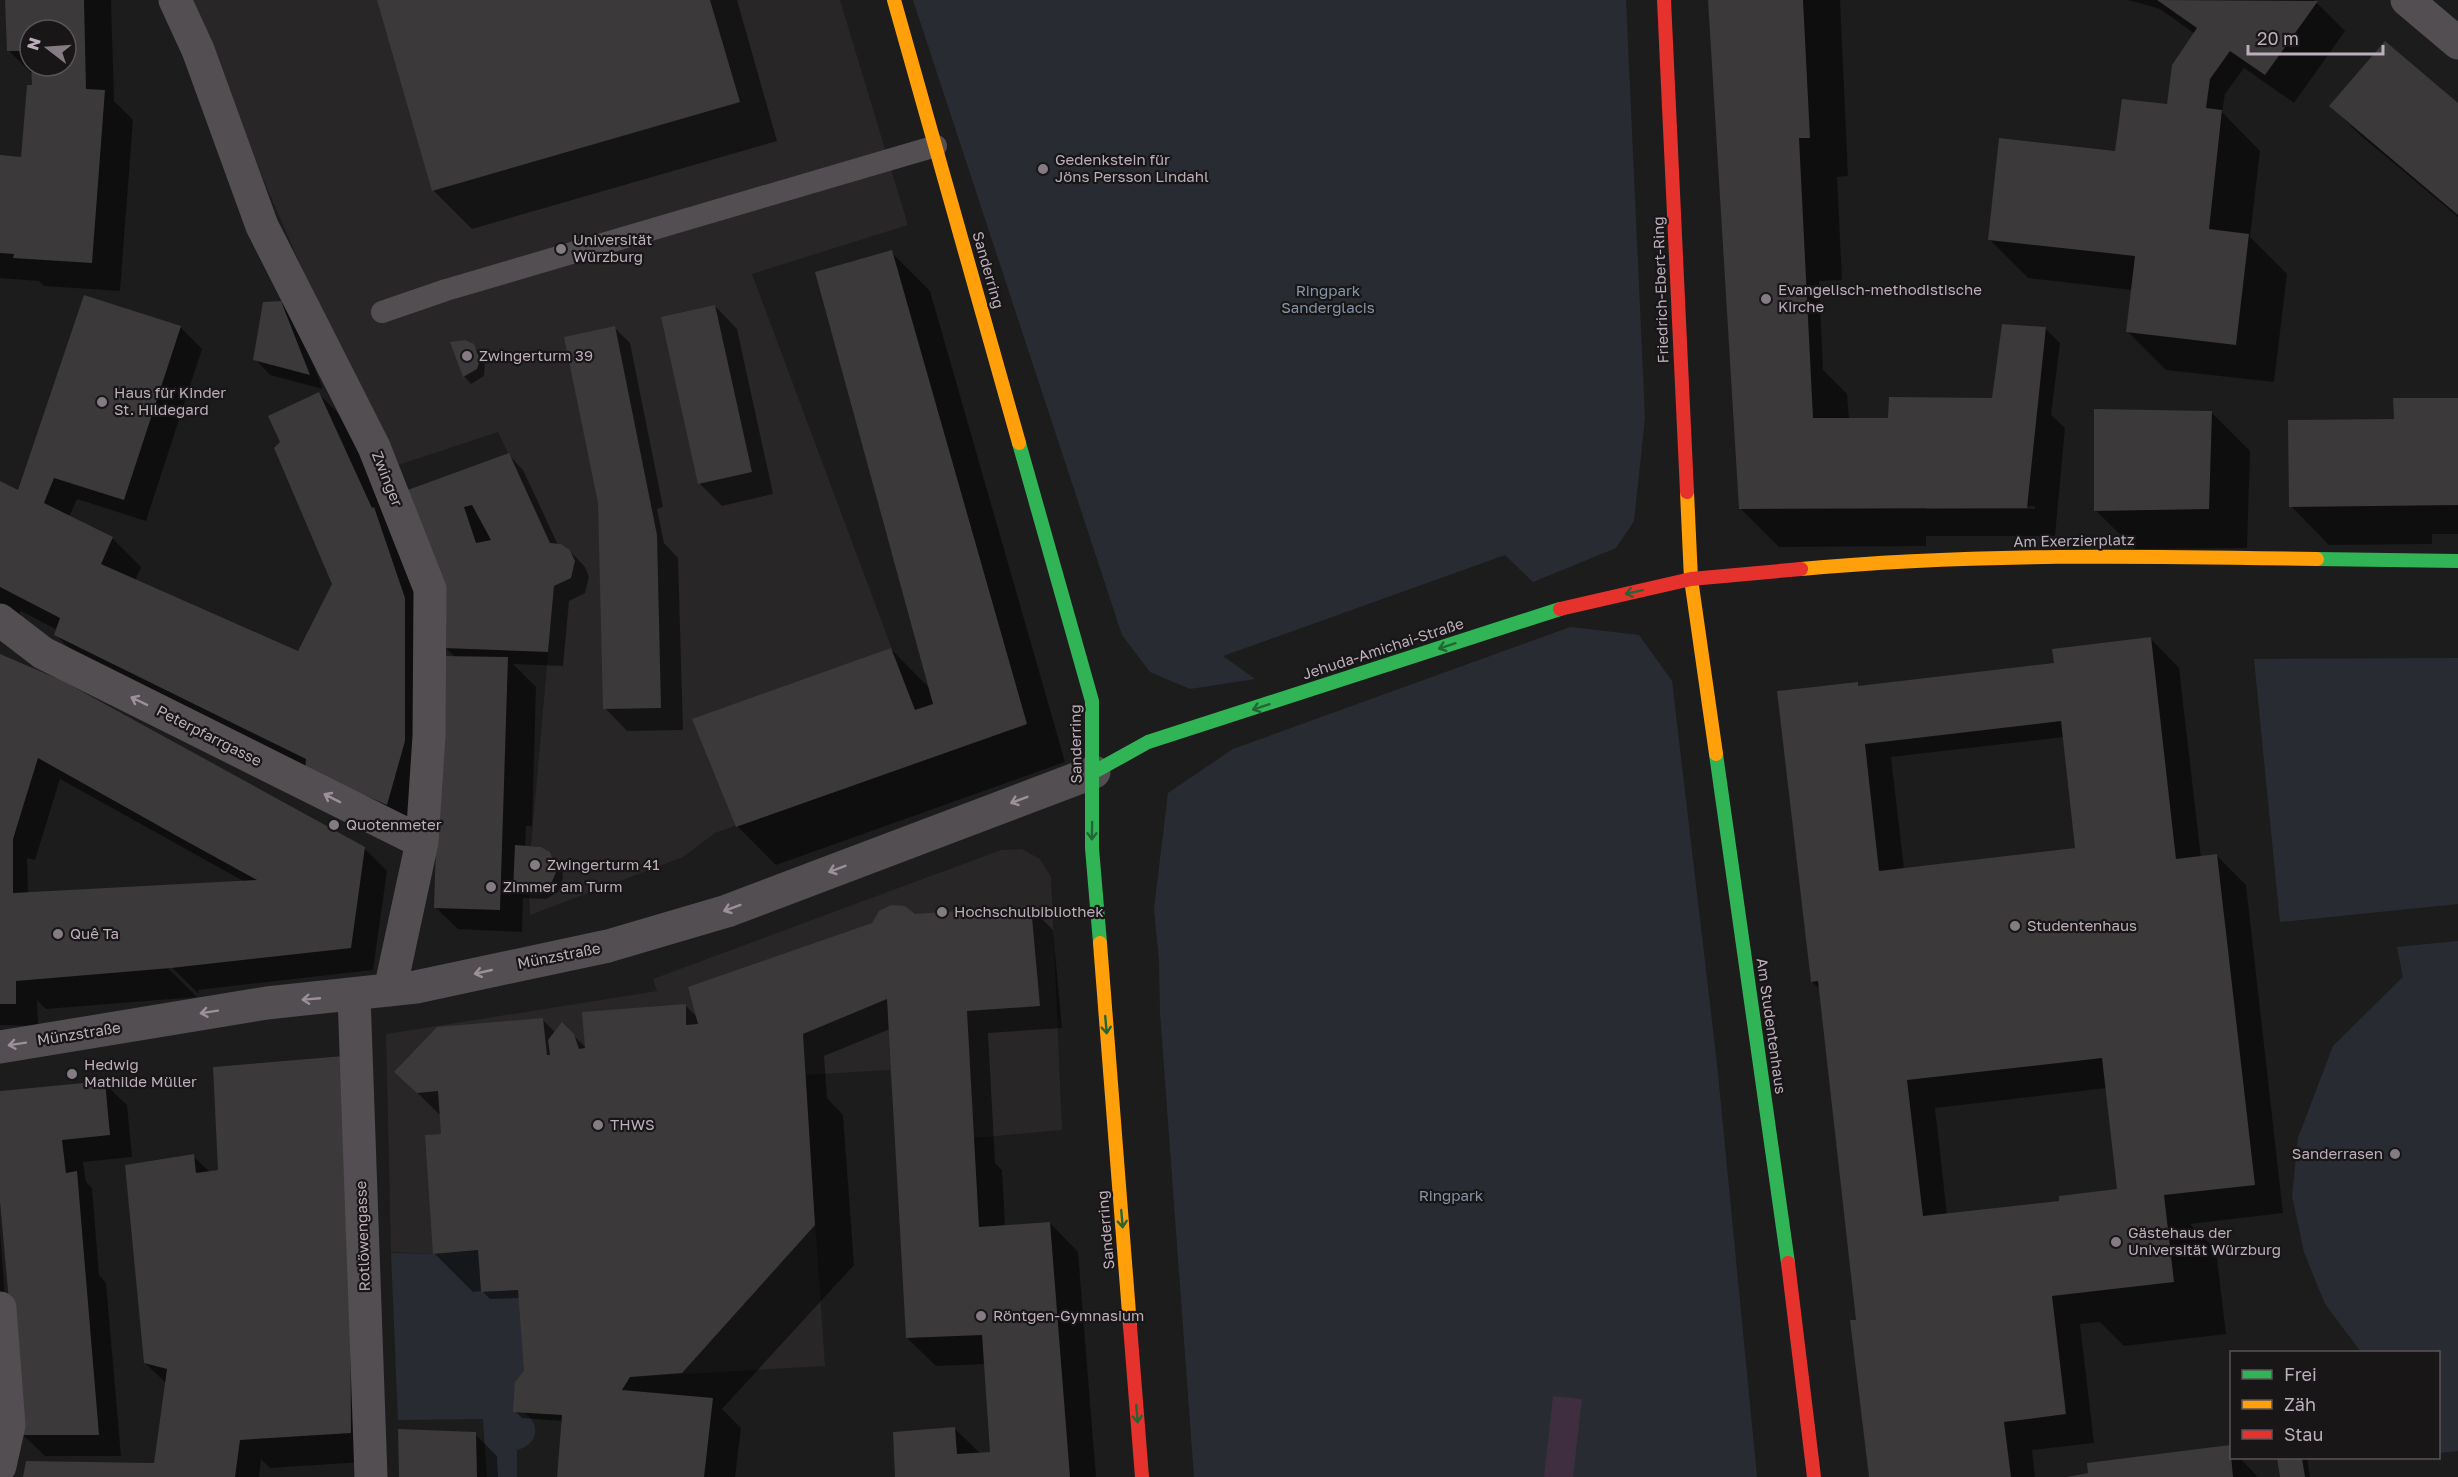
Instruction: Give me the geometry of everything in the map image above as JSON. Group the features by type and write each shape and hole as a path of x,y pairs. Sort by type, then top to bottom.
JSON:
{"street":[{"name":"Zwinger","path":"175,0 198,50 262,226 374,447 430,589 429,736 422,842 390,990"},
{"name":"Sanderring","path":"894,0 1092,700 1094,772 1092,848 1142,1477"},
{"name":"Friedrich-Ebert-Ring","path":"1664,0 1691,579"},
{"path":"2408,0 2458,43"},
{"name":"Am Exerzierplatz","path":"1691,579 1864,563 2097,555 2458,561"},
{"name":"Jehuda-Amichai-Straße","path":"1094,772 1148,742 1561,609 1691,579"},
{"name":"Am Studentenhaus","path":"1691,579 1800,1351 1814,1477"},
{"name":"Peterpfarrgasse","path":"0,620 43,653 422,842"},
{"name":"Münzstraße","path":"0,1047 267,1003 390,990 608,946 727,911 1094,772"},
{"name":"Rotlöwengasse","path":"354,995 371,1477"},
{"path":"0,1308 9,1425 0,1466"}],"lane":[{"path":"382,312 446,290 936,146"},
{"path":"352,1477 371,1477"}],"shaded area":[{"path":"185,0 840,0 908,225 752,274 932,756 715,833 683,857 530,915 529,892 538,892 551,884 557,870 550,852 541,847 531,846 554,586 571,578 575,561 570,550 561,544 550,543 498,432 389,468"},
{"name":"THWS","path":"1022,849 1040,859 1051,877 1062,1130 896,1145 890,1070 805,1075 825,1366 630,1377 516,1258 478,1260 478,1250 433,1254 391,1252 386,1034 657,991 653,979 1001,850"},
{"path":"1553,1396 1582,1399 1573,1477 1544,1477"}],"green space":[{"name":"Ringpark Sanderglacis","path":"913,0 1626,0 1645,418 1634,521 1616,548 1533,582 1505,555 1223,656 1255,679 1190,689 1150,672 1122,635"},
{"name":"Ringpark","path":"1570,627 1639,635 1672,681 1717,1064 1757,1477 1194,1477 1154,909 1168,793 1233,749"},
{"path":"2458,658 2458,904 2280,922 2254,659"},
{"name":"Sanderrasen","path":"2458,941 2458,1451 2440,1453 2440,1351 2360,1351 2325,1304 2304,1252 2292,1196 2298,1138 2333,1046 2403,977 2397,947"},
{"path":"478,1250 481,1292 518,1290 560,1258 523,1412 533,1422 535,1434 529,1444 517,1450 517,1477 487,1477 483,1419 398,1420 391,1253 433,1254"}],"building":[{"path":"5,0 84,0 86,89 105,90 92,263 13,258 14,254 0,253 0,155 21,157 27,85 32,85 32,78 78,78 78,18 18,18 18,51 7,51"},
{"path":"377,0 710,0 740,102 432,191"},
{"path":"1708,0 1803,0 1810,138 1799,138 1813,418 1888,418 1889,397 1992,398 2002,324 2046,327 2027,508 1739,509"},
{"path":"2157,0 2318,1 2265,75 2230,51 2210,79 2206,108 2222,110 2209,229 2249,234 2236,345 2126,332 2135,256 1988,240 1999,138 2115,151 2122,99 2167,104 2172,65 2197,28"},
{"path":"2385,41 2458,103 2458,215 2329,106"},
{"path":"892,250 1027,724 736,827 692,719 891,648 915,710 933,704 815,272"},
{"path":"84,295 181,326 124,500 54,478 44,503 113,537 101,564 298,651 332,584 274,448 280,442 268,416 319,392 372,508 374,507 405,598 405,741 387,805 305,769 306,759 54,635 60,618 0,587 0,481 18,490"},
{"path":"281,301 310,375 253,360 263,302"},
{"path":"715,305 752,472 698,484 661,317"},
{"path":"615,326 657,535 661,708 603,709 598,503 564,337"},
{"name":"Zwingerturm 39","path":"465,340 474,344 480,360 477,369 463,377 450,342"},
{"path":"2393,398 2458,398 2458,505 2289,507 2288,420 2394,419"},
{"path":"2094,409 2212,411 2209,509 2094,511"},
{"path":"509,453 550,543 561,544 570,550 575,561 571,578 554,586 548,652 443,648 405,491","holes":["472,505 491,540 476,543 464,507"]},
{"name":"Studentenhaus","path":"2151,637 2176,859 2217,854 2255,1185 2164,1195 2174,1282 2052,1296 2066,1414 2004,1422 2011,1477 1869,1477 1850,1320 1856,1320 1818,981 1811,982 1777,691 1858,682 1858,686 2054,663 2052,649","holes":["2061,721 2075,848 1879,871 1865,744","2102,1058 2117,1189 2059,1196 2059,1201 1923,1216 1907,1080"]},
{"path":"0,654 63,681 365,847 351,948 171,968 16,981 16,1004 0,1004","holes":["38,758 257,880 13,893 13,839"]},
{"path":"442,656 508,657 500,910 434,908"},
{"name":"Zwingerturm 41","path":"515,845 541,847 550,852 557,870 551,884 545,890 513,891"},
{"name":"THWS","path":"891,905 905,906 915,914 1031,906 1040,1006 967,1011 979,1227 1050,1222 1070,1477 895,1477 893,1432 955,1427 957,1454 990,1452 982,1335 906,1338 887,999 803,1034 815,1225 682,1373 630,1377 622,1390 713,1398 704,1477 557,1477 562,1415 513,1412 515,1382 524,1371 518,1290 481,1292 478,1250 433,1254 425,1135 441,1134 438,1091 417,1093 394,1072 437,1027 543,1018 547,1055 550,1055 548,1040 562,1022 574,1034 579,1049 585,1048 582,1012 686,1004 686,1025 698,1024 688,987 872,923 879,911"},
{"path":"344,1056 350,1273 351,1433 240,1440 235,1477 23,1477 26,1461 154,1463 167,1369 144,1363 125,1165 194,1154 196,1173 218,1170 213,1067"},
{"path":"105,1081 110,1135 62,1140 66,1173 77,1171 99,1435 21,1435 0,1202 0,1091"},
{"path":"398,1429 476,1432 477,1477 399,1477"},
{"path":"2230,1445 2233,1477 2066,1477 2088,1473 2087,1463"},
{"path":"2277,1459 2302,1459 2305,1477 2280,1477"}],"traffic: fast":[{"path":"1019,443 1092,701 1092,848 1100,943"},
{"path":"2317,559 2458,561"},
{"path":"1094,772 1148,742 1560,609"},
{"path":"1716,754 1788,1263"}],"traffic: slow":[{"path":"894,0 1019,443"},
{"path":"1687,492 1691,579 1716,754"},
{"path":"1801,569 1994,558 2317,559"},
{"path":"1100,943 1130,1326"}],"traffic: jam":[{"path":"1664,0 1687,492"},
{"path":"1560,609 1691,579 1801,569"},
{"path":"1788,1263 1814,1477"},
{"path":"1130,1326 1142,1477"}],"place":[{"name":"Gedenkstein für Jöns Persson Lindahl","path":"1043,169"},
{"name":"Universität Würzburg","path":"561,249"},
{"name":"Evangelisch-methodistische Kirche","path":"1766,299"},
{"name":"Zwingerturm 39","path":"467,356"},
{"name":"Haus für Kinder St. Hildegard","path":"102,402"},
{"name":"Quotenmeter","path":"334,825"},
{"name":"Zwingerturm 41","path":"535,865"},
{"name":"Zimmer am Turm","path":"491,887"},
{"name":"Hochschulbibliothek","path":"942,912"},
{"name":"Studentenhaus","path":"2015,926"},
{"name":"Quê Ta","path":"58,934"},
{"name":"Hedwig Mathilde Müller","path":"72,1074"},
{"name":"THWS","path":"598,1125"},
{"name":"Sanderrasen","path":"2395,1154"},
{"name":"Gästehaus der Universität Würzburg","path":"2116,1242"},
{"name":"Röntgen-Gymnasium","path":"981,1316"}]}
